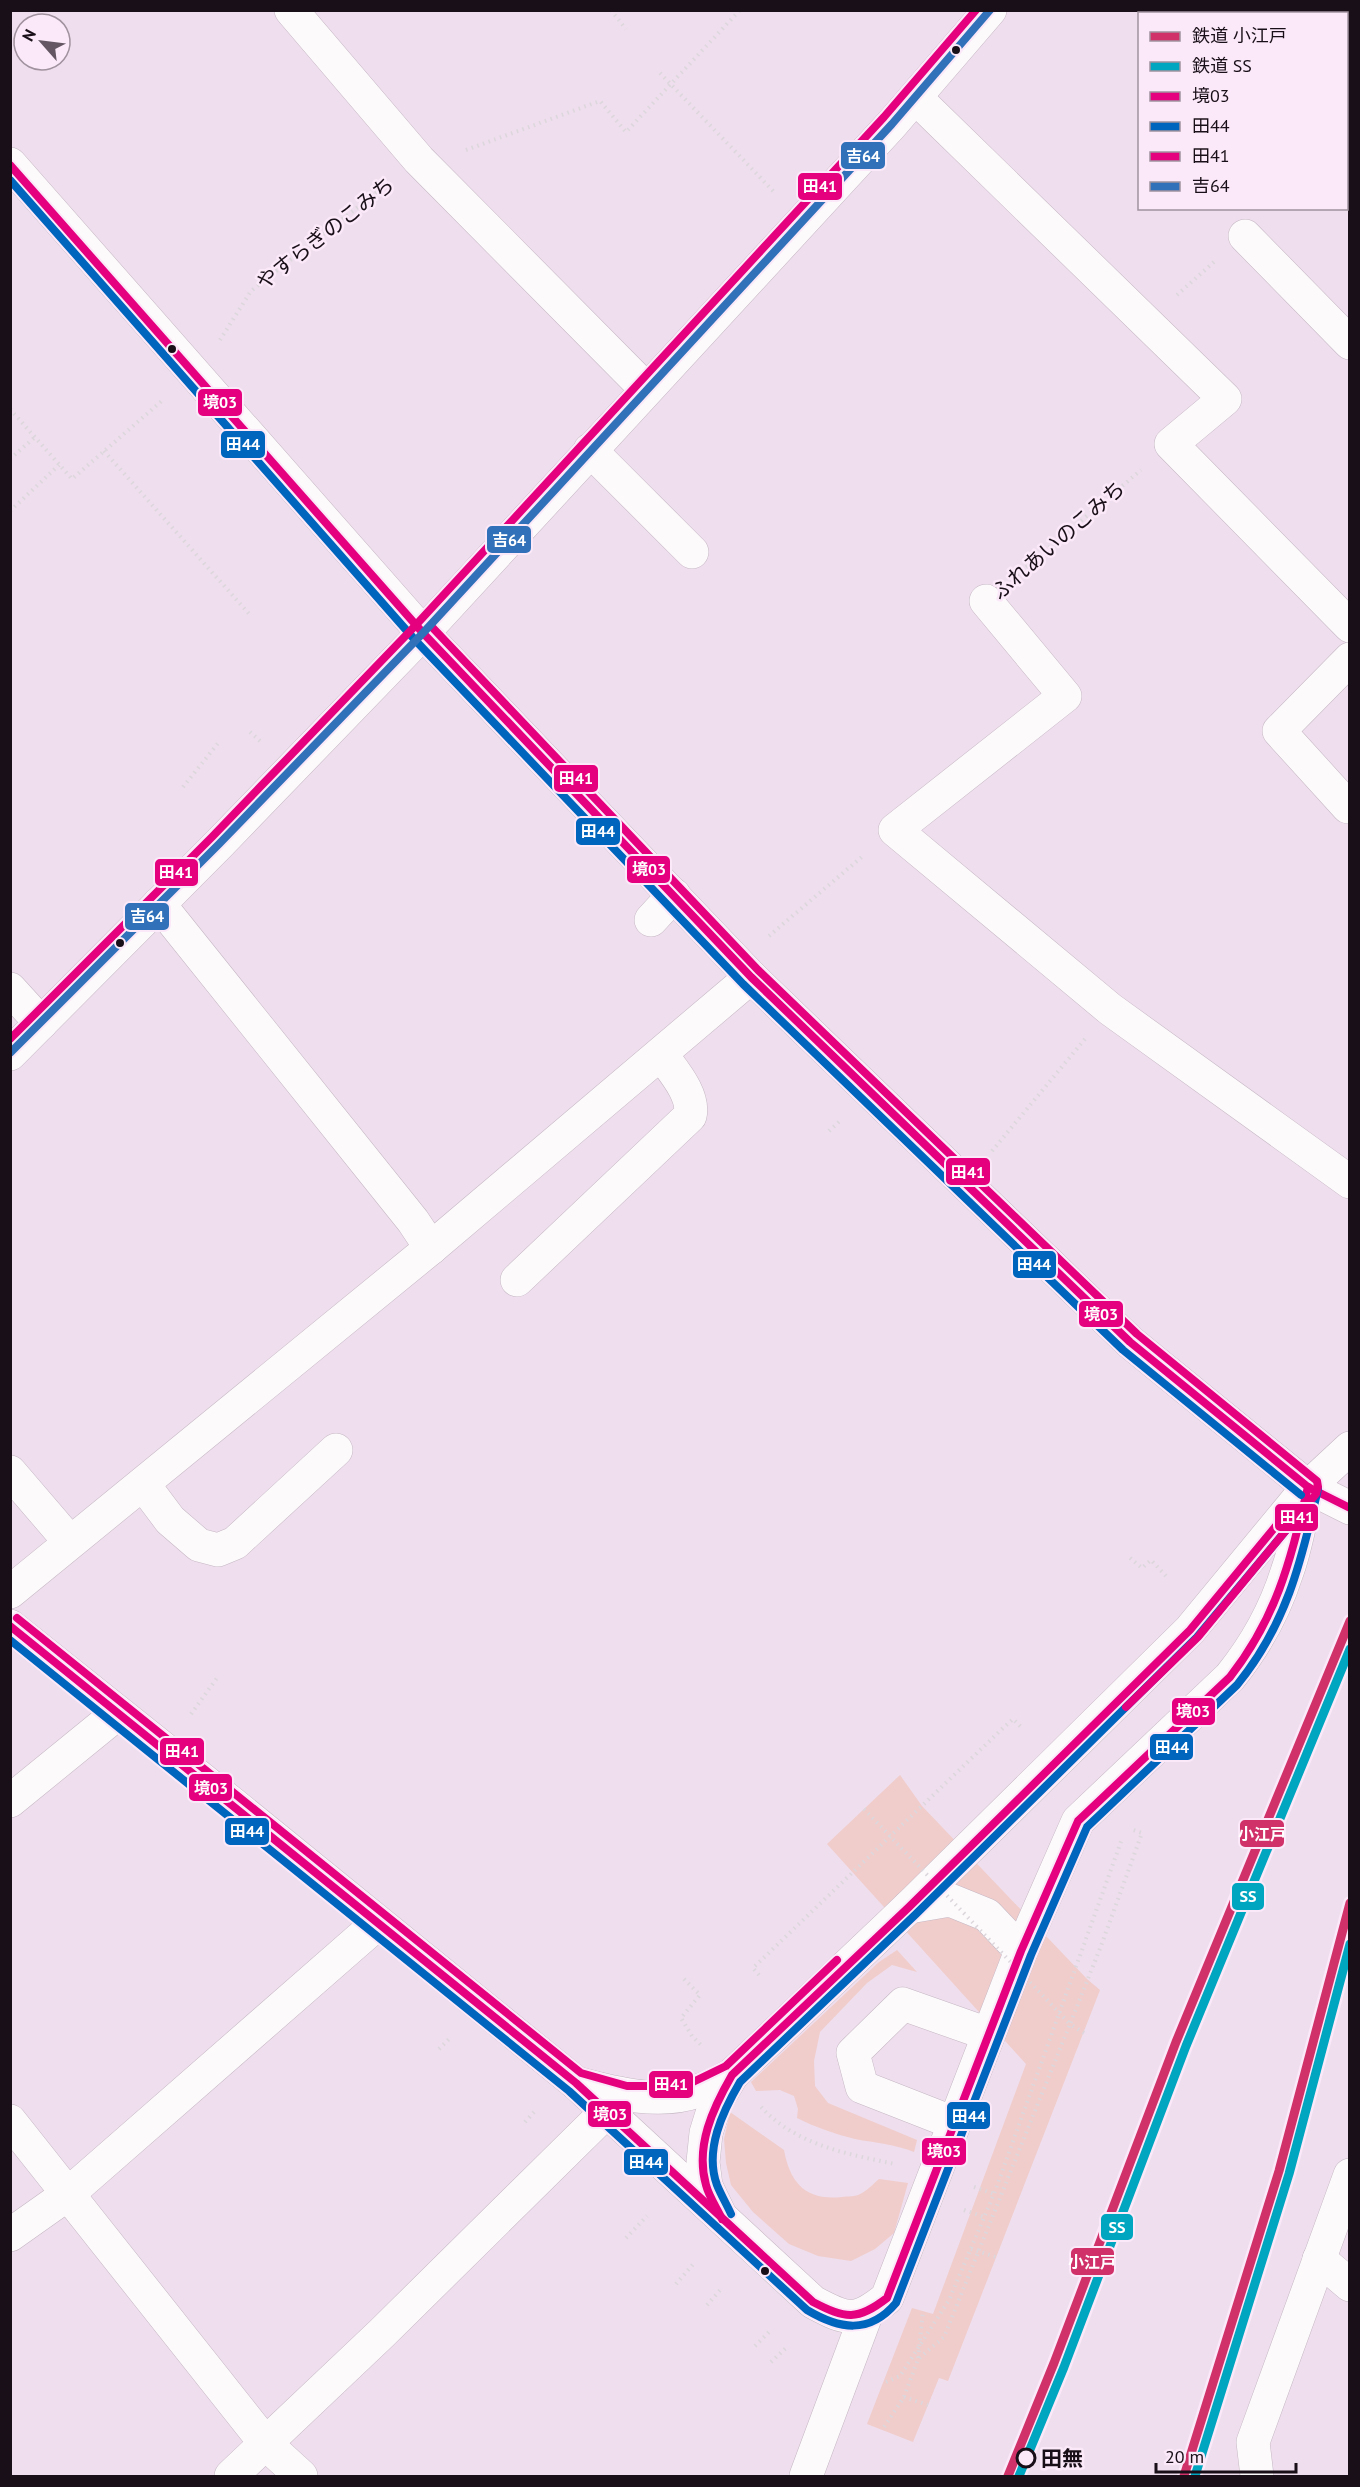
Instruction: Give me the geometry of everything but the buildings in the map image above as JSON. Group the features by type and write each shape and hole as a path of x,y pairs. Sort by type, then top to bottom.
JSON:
{"street":[{"path":"291,10 419,160 646,389"},
{"path":"10,1054 423,633 916,98 990,10"},
{"path":"916,98 1225,399 1171,444 1350,626"},
{"path":"10,164 423,633 745,970 1130,1342 1308,1487 1350,1508"},
{"path":"1245,236 1350,343"},
{"path":"590,450 692,552"},
{"name":"ふれあいのこみち","path":"895,830 1065,696 986,601"},
{"path":"1348,807 1279,731 1350,659"},
{"path":"895,830 1110,1009 1350,1182"},
{"path":"651,920 674,895"},
{"path":"159,904 413,1221 431,1248"},
{"path":"10,1592 431,1248 661,1054 745,970"},
{"path":"10,988 41,1023"},
{"path":"517,1280 690,1116 692,1107 679,1078 661,1054"},
{"path":"722,2219 706,2186 703,2162 706,2133 715,2103 732,2076 909,1907 1190,1630 1308,1487 1350,1448"},
{"path":"143,1484 170,1520 199,1545 218,1550 235,1543 336,1450"},
{"path":"10,1472 70,1542"},
{"path":"806,2476 866,2315 887,2298 988,2034 1078,1821 1230,1677 1253,1646 1287,1573 1308,1487"},
{"path":"10,1626 576,2084 813,2302 840,2317 866,2315"},
{"path":"10,1801 118,1713"},
{"path":"909,1907 950,1900 987,1915 1022,1951"},
{"path":"10,2235 68,2194 378,1923"},
{"path":"954,2123 862,2087 853,2053 903,2004 988,2034"},
{"path":"576,2084 626,2096 660,2097 696,2092 732,2076"},
{"path":"231,2476 605,2113"},
{"path":"10,2121 266,2444 301,2476"},
{"path":"1257,2476 1253,2442 1350,2175"},
{"path":"1319,2259 1350,2285"}],"path":[{"path":"611,10 626,29"},
{"path":"455,154 600,101 626,132 672,86 740,10"},
{"path":"660,73 780,199"},
{"name":"やすらぎのこみち","path":"216,345 251,291 391,180"},
{"path":"1147,321 1245,236"},
{"path":"10,409 72,479 167,396"},
{"path":"10,459 35,437"},
{"name":"ふれあいのこみち","path":"986,601 1171,444"},
{"path":"104,451 251,616"},
{"path":"10,511 59,465"},
{"path":"183,787 219,742"},
{"path":"745,970 895,830"},
{"path":"986,1159 1110,1009"},
{"path":"1130,1558 1142,1568 1151,1560 1168,1578"},
{"path":"191,1714 217,1678"},
{"path":"759,1975 753,1968 1002,1729 1013,1719 1022,1728"},
{"path":"864,1809 1070,2024 1084,2032"},
{"path":"880,2384 900,2376 949,2300 994,2194 1125,1828 1142,1833 1070,2024 944,2337 918,2359"},
{"path":"684,1979 700,1995 681,2018 692,2036"},
{"path":"439,2049 450,2038"},
{"path":"756,2101 770,2117 805,2140 845,2154 906,2166"},
{"path":"525,2122 534,2112"},
{"path":"626,2238 647,2216"},
{"path":"971,2249 996,2257"},
{"path":"676,2284 695,2262"},
{"path":"707,2305 723,2288"},
{"path":"882,2430 904,2397 918,2359 923,2312"},
{"path":"755,2346 769,2332"},
{"path":"771,2362 786,2348"},
{"path":"904,2397 928,2405"}],"shaded area":[{"path":"900,1775 922,1806 1100,1990 948,2381 939,2378 913,2442 867,2424 912,2308 933,2314 1026,2064 827,1844"},
{"path":"897,1950 917,1972 892,1965 867,1983 820,2032 814,2061 815,2086 828,2103 917,2140 914,2152 892,2145 848,2137 797,2118 798,2109 794,2096 780,2090 756,2091 751,2082 879,1962"},
{"path":"730,2112 784,2150 795,2180 809,2193 829,2197 851,2196 863,2193 879,2179 908,2183 894,2233 875,2249 851,2261 818,2256 789,2244 753,2212 731,2185 724,2139"}],"rail line":[{"name":"小江戸","path":"1008,2476 1054,2363 1176,2042 1350,1621"},
{"name":"SS","path":"1019,2476 1064,2367 1186,2046 1350,1649"},
{"name":"小江戸","path":"1184,2476 1279,2171 1350,1903"},
{"name":"SS","path":"1195,2476 1289,2174 1350,1944"}],"transit line":[{"name":"田41","path":"10,1039 212,837 415,626 884,117 976,10"},
{"name":"吉64","path":"10,1053 219,844 423,633 892,124 990,10"},
{"name":"境03","path":"10,165 423,633 751,977 1130,1342 1308,1487 1350,1508"},
{"name":"田44","path":"10,180 415,640 743,984 1123,1350 1301,1495"},
{"name":"田41","path":"431,626 758,970 1137,1334 1317,1481 1316,1494 1198,1637 1126,1707"},
{"name":"境03","path":"10,1626 576,2083 813,2302 834,2312 851,2315 867,2311 887,2298 1021,1951 1078,1821 1230,1677 1246,1654 1260,1632 1280,1586 1308,1487"},
{"name":"田44","path":"10,1640 569,2091 807,2310 842,2325 853,2326 875,2320 896,2303 1031,1955 1087,1827 1237,1685 1254,1662 1280,1616 1290,1592 1318,1489"},
{"name":"境03","path":"722,2219 707,2189 703,2156 704,2142 713,2114 732,2075 909,1907 1190,1630 1285,1515"},
{"name":"田44","path":"731,2214 717,2185 713,2158 717,2131 727,2105 740,2082 916,1914 1197,1637 1293,1522"},
{"name":"田41","path":"17,1618 581,2073 627,2086 659,2086 693,2082 726,2066 837,1960"}],"place":[{"name":"田無","path":"1026,2458"}]}
